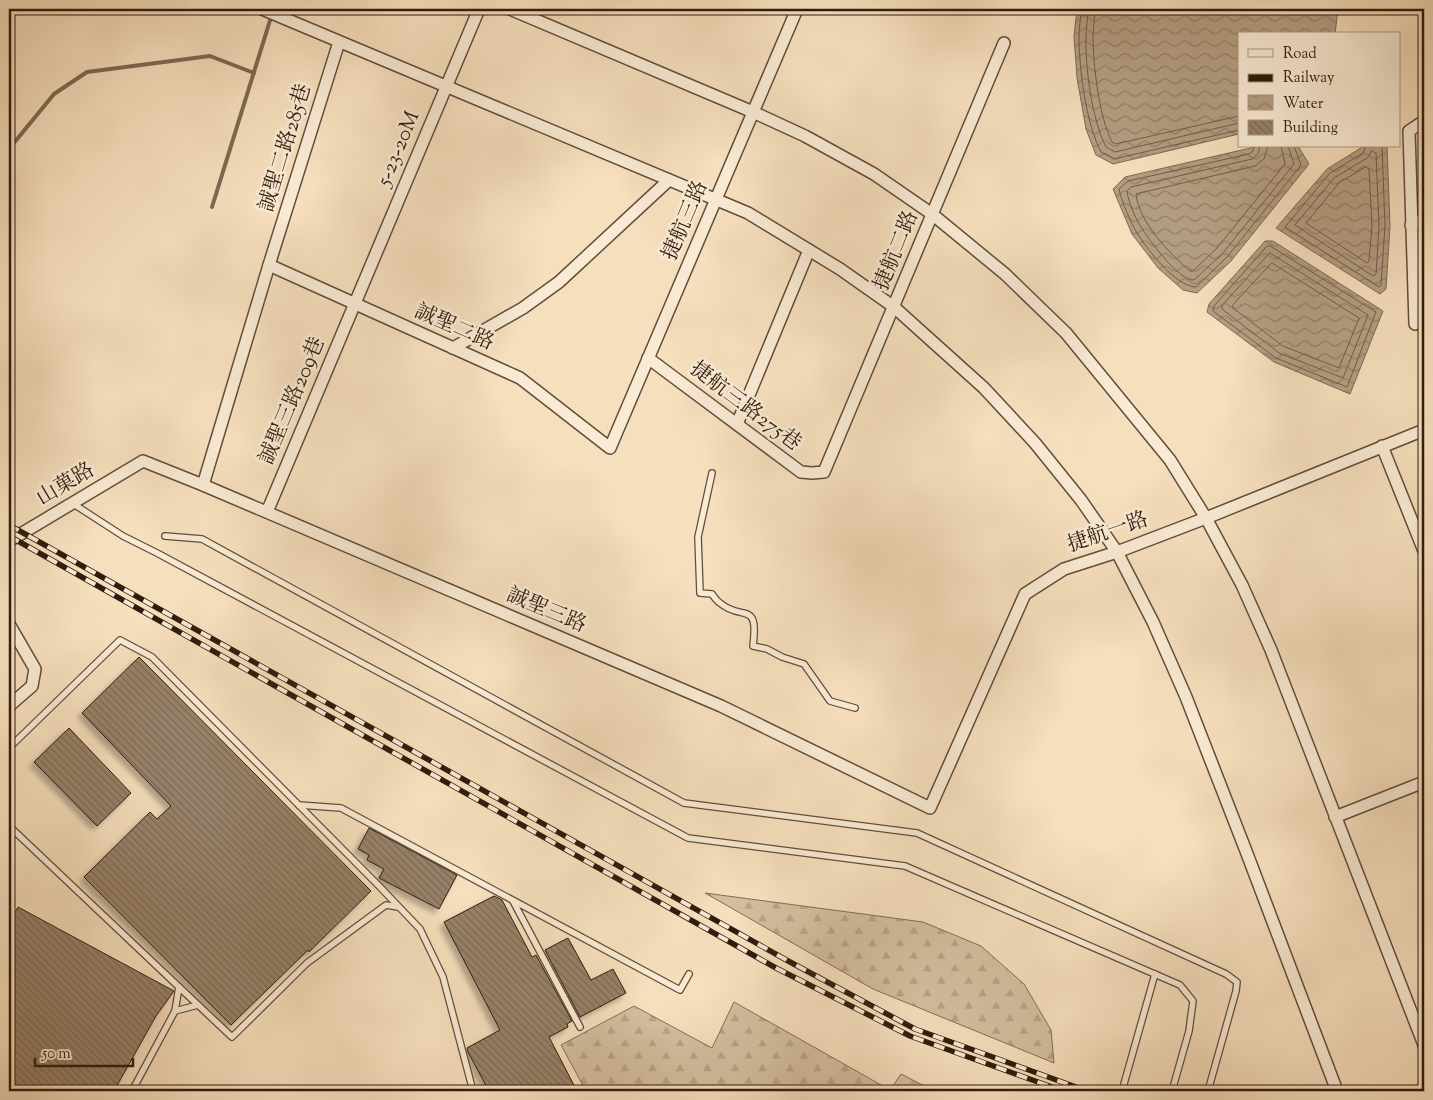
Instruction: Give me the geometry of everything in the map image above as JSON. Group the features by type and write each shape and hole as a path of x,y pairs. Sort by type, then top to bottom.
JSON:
{"street":[{"path":"263,9 748,213 840,269 894,307 984,388 1035,443 1081,500 1117,552 1153,622 1186,697 1337,1091"},
{"name":"5-23-20M","path":"353,304 479,9"},
{"path":"510,9 753,112 805,136 874,174 932,214 1004,274 1066,333 1170,460 1206,518 1242,585 1271,650 1424,1045"},
{"name":"捷航三路","path":"610,448 797,9"},
{"name":"誠聖二路285巷","path":"203,485 339,42"},
{"name":"捷航二路","path":"824,472 1004,43"},
{"path":"1424,121 1409,131 1415,324 1424,320"},
{"path":"453,348 523,308 559,282 669,180"},
{"path":"1411,224 1424,220"},
{"path":"737,424 809,250"},
{"name":"誠聖二路","path":"269,265 520,378 610,448"},
{"name":"誠聖三路209巷","path":"267,512 353,304"},
{"name":"捷航三路275巷","path":"648,358 801,472 812,474 824,472"},
{"name":"捷航一路","path":"930,808 1025,594 1064,569 1117,552 1206,518 1424,430"},
{"path":"1382,446 1423,544"},
{"name":"誠聖三路","path":"142,461 267,512 721,706 930,808"},
{"name":"山菓路","path":"9,541 142,461"},
{"path":"9,624 35,669 32,686 9,706"},
{"path":"1335,817 1424,782"},
{"path":"1420,1091 1424,1089"}],"lane":[{"path":"712,473 698,537 700,593 712,594 721,604 747,613 754,621 753,646 767,649 782,657 804,664 830,701 855,708"},
{"path":"72,503 123,536 166,557 688,838 905,866 1180,985 1194,1001 1189,1031 1172,1091"},
{"path":"165,536 202,538 684,803 917,833 1226,974 1237,982 1236,991 1208,1091"},
{"path":"9,748 120,640 152,657 420,929 443,977 473,1091"},
{"path":"299,805 341,808 680,990 689,974"},
{"path":"9,826 232,1037 308,963 386,905 400,907"},
{"path":"513,901 580,1027"},
{"path":"1122,1091 1155,974"},
{"path":"132,1091 175,1011 179,986"},
{"path":"175,1011 198,1005"}],"green space":[{"path":"705,893 923,922 981,946 1024,984 1051,1030 1054,1063 873,989"},
{"path":"734,1002 890,1090 901,1074 934,1091 586,1091 561,1045 634,1006 712,1048"}],"water":[{"path":"1077,9 1338,9 1335,32 1238,32 1238,134 1113,164 1096,155 1086,129 1077,78 1074,36"},
{"path":"1250,148 1299,148 1309,164 1231,261 1197,293 1183,290 1158,268 1132,234 1113,189 1125,177"},
{"path":"1361,148 1387,148 1390,226 1386,289 1380,294 1276,228 1327,169"},
{"path":"1265,241 1273,241 1383,311 1350,394 1274,362 1207,312 1209,304"}],"building":[{"path":"139,657 371,891 231,1025 84,877 150,812 157,819 171,806 82,713"},
{"path":"69,728 131,793 97,826 34,762"},
{"path":"369,828 457,875 439,909 379,878 384,869 367,860 369,855 358,849"},
{"path":"494,896 502,900 532,957 536,955 572,1021 567,1024 568,1027 549,1037 577,1091 489,1091 468,1052 467,1048 500,1030 444,922"},
{"path":"18,907 174,991 156,1016 114,1091 9,1091 9,924"},
{"path":"568,938 591,980 613,969 626,993 580,1017 545,950"}],"waterway":[{"path":"212,207 272,14"},
{"path":"9,149 54,94 87,72 210,56 254,73"}],"railway":[{"path":"9,525 790,962 915,1029 1087,1091"},
{"path":"9,536 776,968 910,1036 1063,1091"}]}
